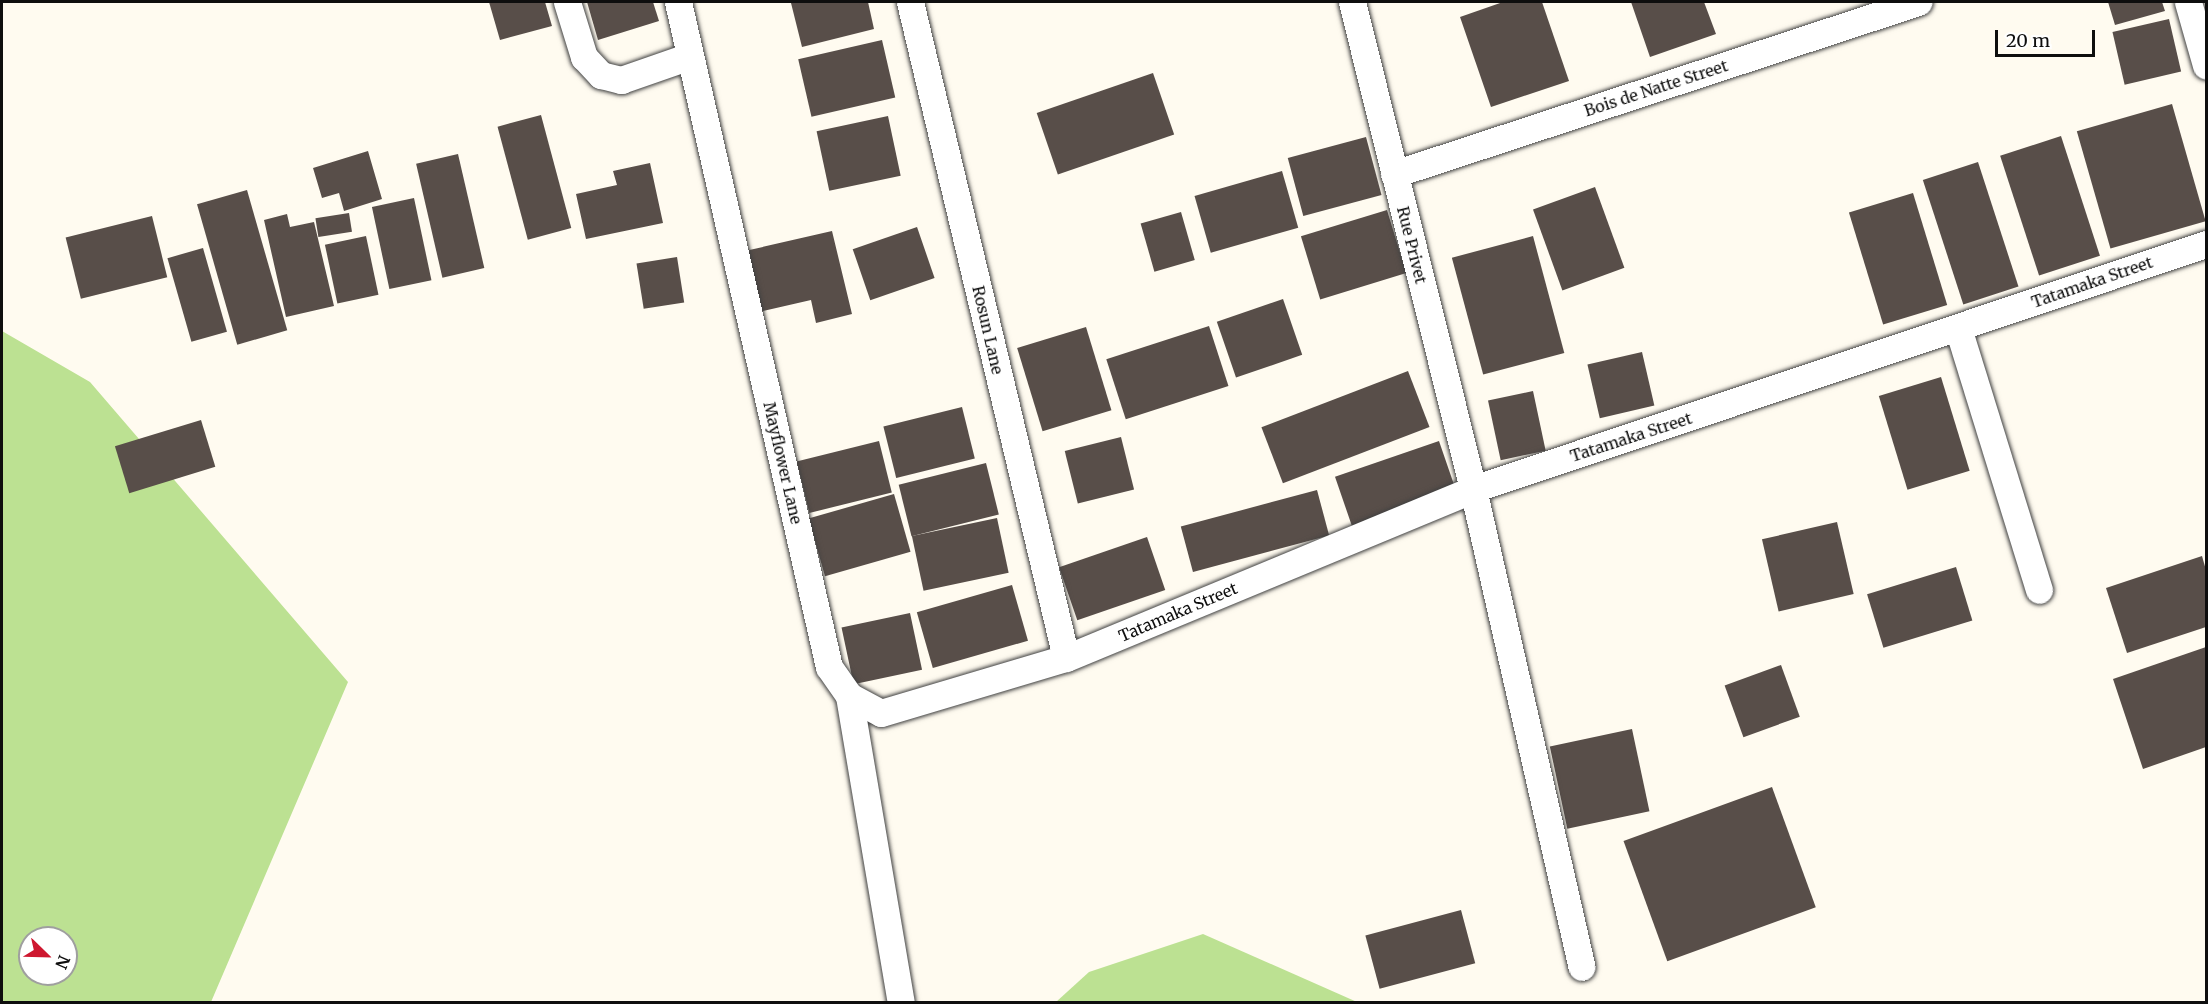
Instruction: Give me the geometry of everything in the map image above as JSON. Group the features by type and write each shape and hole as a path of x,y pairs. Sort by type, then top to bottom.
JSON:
{"street":[{"path":"567,2 584,57 601,75 621,80 690,56"},
{"name":"Mayflower Lane","path":"678,2 829,667 849,696 881,713 1066,658"},
{"name":"Rosun Lane","path":"910,2 1066,658"},
{"name":"Rue Privet","path":"1352,2 1473,489 1582,967"},
{"name":"Bois de Natte Street","path":"1394,174 1918,2"},
{"path":"2188,2 2206,65"},
{"name":"Tatamaka Street","path":"1066,658 1473,489 2206,244"},
{"path":"1958,328 2038,590"},
{"path":"849,696 901,1002"}],"green space":[{"path":"2,331 90,382 348,682 211,1002 2,1002"},
{"path":"1203,934 1357,1002 1056,1002 1089,972"}],"building":[{"path":"489,2 545,2 552,26 500,40"},
{"path":"587,2 653,2 659,21 598,40"},
{"path":"868,2 874,29 802,47 791,3"},
{"path":"1503,2 1542,2 1569,81 1491,107 1460,17"},
{"path":"1631,2 1704,2 1716,34 1650,57"},
{"path":"2108,2 2162,2 2165,11 2115,25"},
{"path":"2169,19 2181,72 2125,85 2112,32"},
{"path":"882,40 895,97 811,117 798,59"},
{"path":"1153,73 1174,134 1058,175 1037,113"},
{"path":"2172,104 2206,221 2110,249 2077,131"},
{"path":"541,115 571,228 528,240 498,127"},
{"path":"888,116 901,176 829,191 817,131"},
{"path":"2061,136 2100,256 2039,276 2000,156"},
{"path":"1366,137 1382,195 1303,216 1288,158"},
{"path":"368,151 382,199 344,211 339,193 322,198 313,168"},
{"path":"458,154 484,268 442,278 416,164"},
{"path":"1978,162 2018,287 1963,305 1923,180"},
{"path":"650,163 663,223 586,239 576,194 617,185 613,171"},
{"path":"1282,171 1298,228 1211,253 1195,196"},
{"path":"1595,187 1624,268 1562,290 1533,210"},
{"path":"247,190 287,330 237,345 197,204"},
{"path":"1913,193 1947,305 1883,324 1849,213"},
{"path":"414,198 431,280 389,289 372,207"},
{"path":"1387,210 1406,273 1320,299 1301,236"},
{"path":"1181,212 1195,260 1154,272 1141,224"},
{"path":"349,213 352,232 318,237 315,218"},
{"path":"287,214 290,227 314,222 334,306 286,317 264,220"},
{"path":"152,216 167,277 81,299 66,238"},
{"path":"917,227 935,278 870,300 853,249"},
{"path":"832,231 852,314 816,323 811,300 759,312 745,251"},
{"path":"366,236 378,295 337,303 325,245"},
{"path":"1533,236 1564,353 1483,375 1452,258"},
{"path":"203,248 227,332 191,342 167,258"},
{"path":"677,257 684,302 644,309 637,263"},
{"path":"1283,299 1302,355 1236,378 1217,322"},
{"path":"1209,326 1228,386 1126,419 1106,359"},
{"path":"1086,327 1111,410 1043,431 1017,348"},
{"path":"1642,352 1654,406 1600,418 1587,365"},
{"path":"1408,371 1430,427 1283,483 1261,427"},
{"path":"1941,377 1970,471 1907,490 1879,396"},
{"path":"1533,391 1546,451 1501,460 1488,401"},
{"path":"962,407 975,458 896,478 883,427"},
{"path":"201,420 215,467 129,493 115,446"},
{"path":"1121,437 1134,489 1078,503 1065,451"},
{"path":"879,441 892,492 809,513 797,462"},
{"path":"1439,441 1456,490 1352,526 1335,477"},
{"path":"986,463 999,514 911,536 899,485"},
{"path":"1317,490 1329,535 1193,572 1181,526"},
{"path":"894,494 911,552 825,576 808,519"},
{"path":"997,518 1009,573 924,591 912,536"},
{"path":"1837,522 1854,594 1779,611 1762,539"},
{"path":"1147,537 1165,590 1077,620 1059,567"},
{"path":"2202,556 2206,570 2206,627 2127,653 2106,588"},
{"path":"1956,567 1972,621 1883,648 1867,594"},
{"path":"1012,585 1028,641 933,668 917,612"},
{"path":"910,613 922,670 854,684 842,628"},
{"path":"2206,647 2206,747 2143,769 2113,679"},
{"path":"1781,665 1800,717 1743,737 1725,686"},
{"path":"1632,729 1649,811 1567,829 1550,746"},
{"path":"1772,787 1816,907 1667,961 1624,841"},
{"path":"1461,910 1475,963 1380,989 1365,936"}]}
